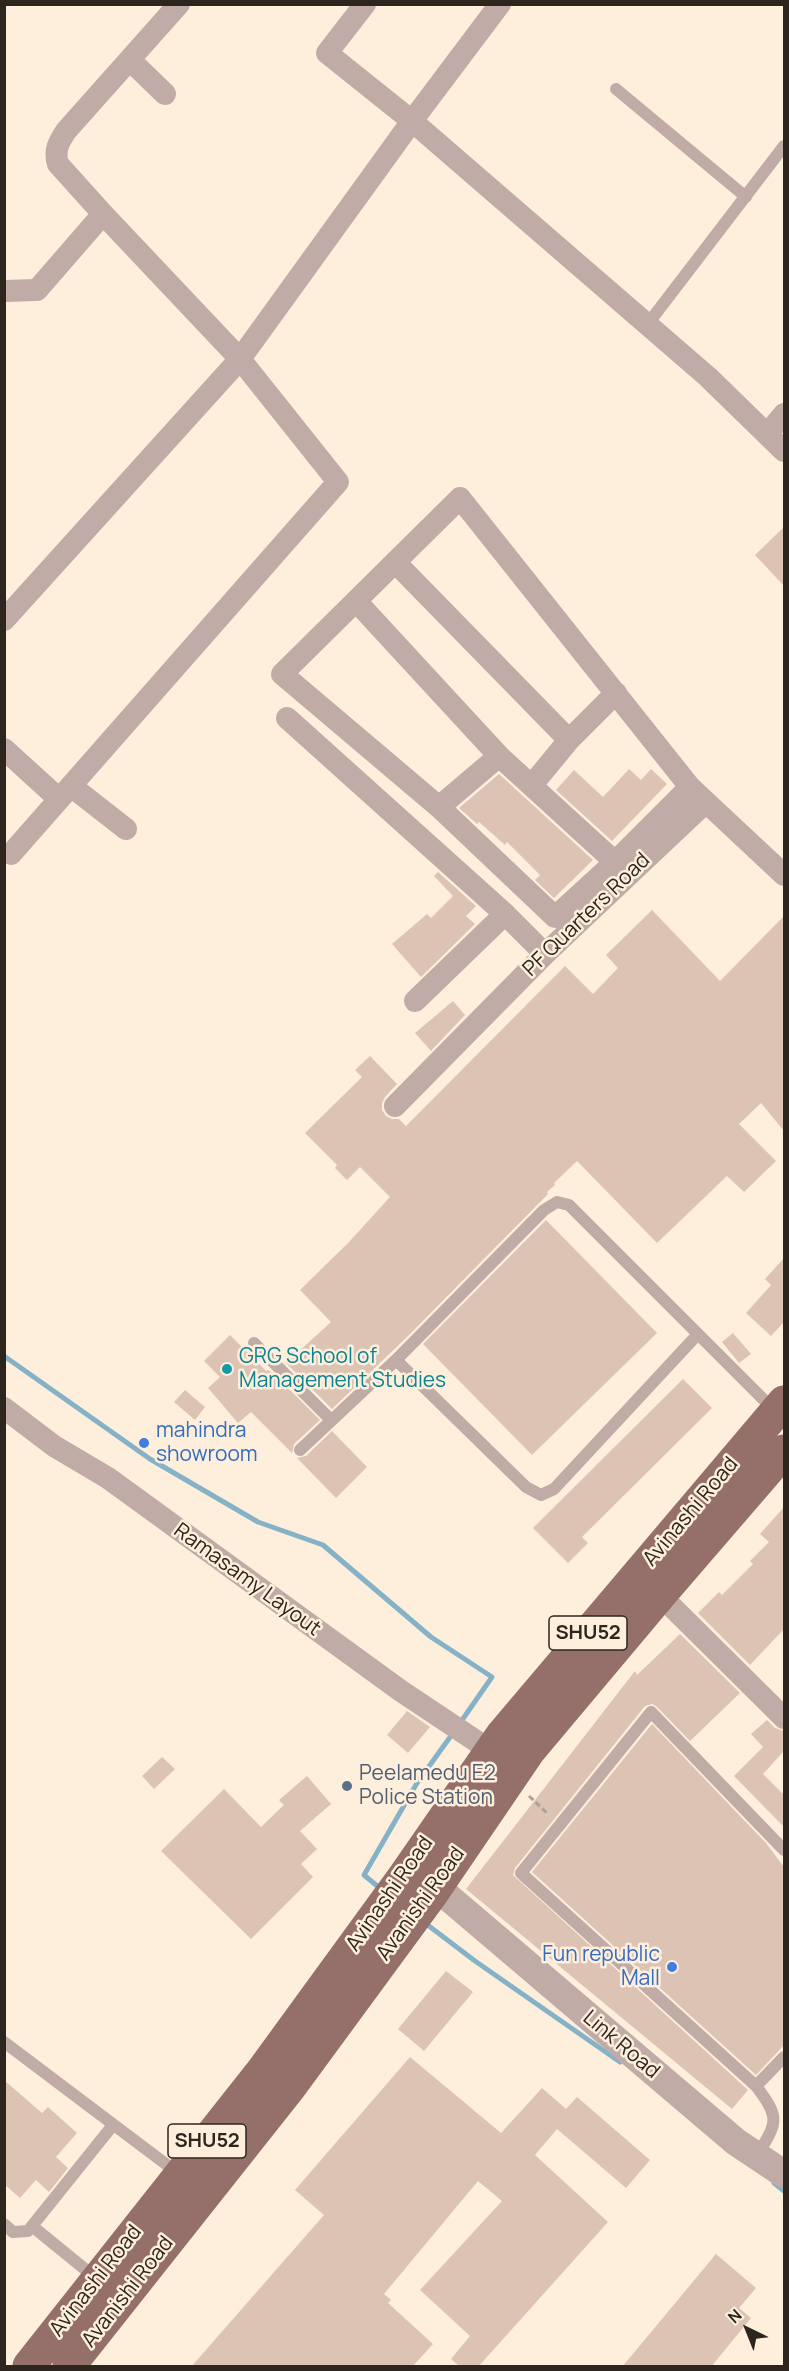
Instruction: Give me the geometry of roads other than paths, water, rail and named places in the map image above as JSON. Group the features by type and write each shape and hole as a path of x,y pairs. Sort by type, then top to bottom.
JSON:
{"main road":[{"name":"Avinashi Road","path":"29,2367 263,2070 424,1885 491,1751 502,1735 780,1407"},
{"name":"Avanishi Road","path":"424,1885 529,1751 660,1595 781,1462"},
{"name":"Avanishi Road","path":"69,2367 290,2087 391,1921"}],"street":[{"path":"11,854 338,482 240,358 58,165 55,154 66,131 179,4"},
{"path":"365,4 327,53 412,121 708,377 784,451"},
{"path":"4,620 240,358 500,4"},
{"path":"130,60 165,94"},
{"path":"4,291 37,290 103,214"},
{"path":"767,434 784,414"},
{"path":"690,787 615,862 555,917 439,807 282,674 460,498 690,787 784,875"},
{"path":"395,562 569,740"},
{"path":"356,601 499,756 615,862"},
{"path":"532,785 569,740 616,693"},
{"path":"287,718 505,914 545,954"},
{"path":"4,749 65,793 126,829"},
{"path":"439,807 499,756"},
{"name":"PF Quarters Road","path":"395,1106 545,954 706,802"},
{"path":"415,1001 505,914"},
{"name":"Ramasamy Layout","path":"4,1408 54,1446 108,1478 455,1728 491,1751"},
{"path":"660,1595 784,1718"},
{"name":"Link Road","path":"424,1885 736,2142 784,2174"}],"lane":[{"path":"616,89 746,197"},
{"path":"647,325 784,147"},
{"path":"300,1450 396,1360 544,1210 557,1202 569,1205 698,1334 780,1407"},
{"path":"396,1360 526,1487 541,1495 554,1489 698,1334"},
{"path":"254,1343 331,1420"},
{"path":"757,2156 774,2128 772,2108 756,2086 521,1873 651,1712 784,1850"},
{"path":"4,2042 180,2175"},
{"path":"756,2086 784,2057"},
{"path":"4,2224 14,2232 28,2231 113,2124"},
{"path":"32,2226 98,2279"}],"waterway":[{"path":"4,1356 150,1459 258,1522 323,1545 431,1637 492,1677 460,1723"},
{"path":"382,1890 364,1875 417,1783 453,1733"},
{"path":"425,1923 475,1961 620,2062"},
{"path":"774,2183 784,2191"}],"place":[{"name":"GRG School of Management Studies","path":"227,1369"},
{"name":"mahindra showroom","path":"144,1443"},
{"name":"Peelamedu E2 Police Station","path":"347,1786"},
{"name":"Fun republic Mall","path":"672,1967"}]}
